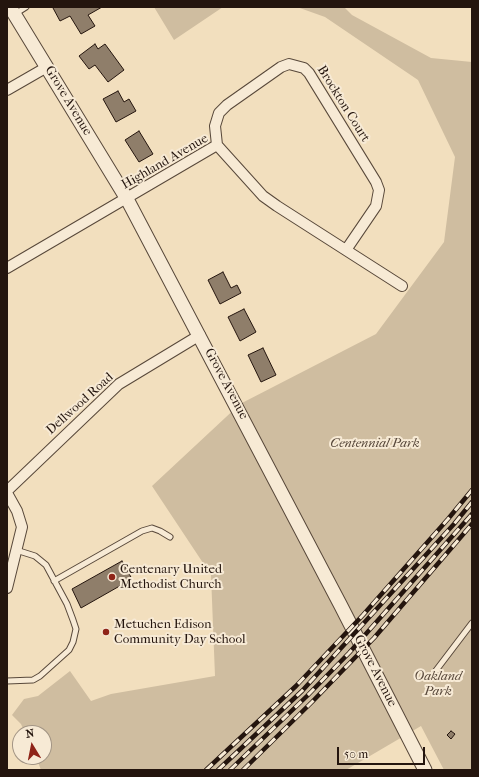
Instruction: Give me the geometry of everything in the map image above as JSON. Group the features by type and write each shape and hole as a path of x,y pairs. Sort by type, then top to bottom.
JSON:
{"street":[{"name":"Grove Avenue","path":"12,11 127,199 200,335 425,770"},
{"name":"Brockton Court","path":"217,145 215,126 219,114 227,105 281,67 289,64 304,68 309,73 376,182 379,190 376,206 346,250"},
{"path":"7,90 47,67"},
{"name":"Highland Avenue","path":"7,268 217,145 263,196 402,286"},
{"name":"Dellwood Road","path":"7,492 119,384 200,335"},
{"path":"7,492 18,511 22,527 7,588"}],"lane":[{"path":"12,11 26,7"},
{"path":"54,581 142,531 152,528 160,530 170,537"},
{"path":"7,681 33,680 40,676 69,650 73,642 76,629 74,620 46,564 35,556 16,550"},
{"path":"431,676 472,623"}],"green space":[{"path":"154,7 223,7 174,40"},
{"path":"297,7 344,7 352,15 431,58 472,62 472,770 444,770 421,726 346,770 41,770 39,765 52,765 52,725 21,725 12,715 24,699 38,696 70,671 91,701 111,694 215,676 211,575 152,486 240,404 376,334 444,242 455,157 418,80 325,17"}],"building":[{"path":"102,7 88,15 95,26 81,34 70,16 60,21 53,8"},
{"path":"95,44 98,49 105,44 124,70 108,82 95,65 89,69 79,56"},
{"path":"118,91 124,102 129,99 136,111 116,122 103,99"},
{"path":"139,131 153,154 139,162 125,140"},
{"path":"223,272 231,288 237,285 241,293 220,304 208,280"},
{"path":"244,309 256,332 240,341 228,317"},
{"path":"263,348 276,375 261,382 248,355"},
{"path":"122,561 132,579 81,608 72,589"},
{"path":"451,731 455,734 451,739 447,735"}],"railway":[{"path":"206,770 296,686 363,615 472,490"},
{"path":"218,770 302,691 454,524 472,502"},
{"path":"230,770 307,696 349,653 472,514"},
{"path":"243,770 374,638 472,524"}],"place":[{"name":"Centenary United Methodist Church","path":"112,577"},
{"name":"Metuchen Edison Community Day School","path":"106,632"}],"park label":[{"name":"Centennial Park","path":"375,444"},
{"name":"Oakland Park","path":"438,684"}]}
